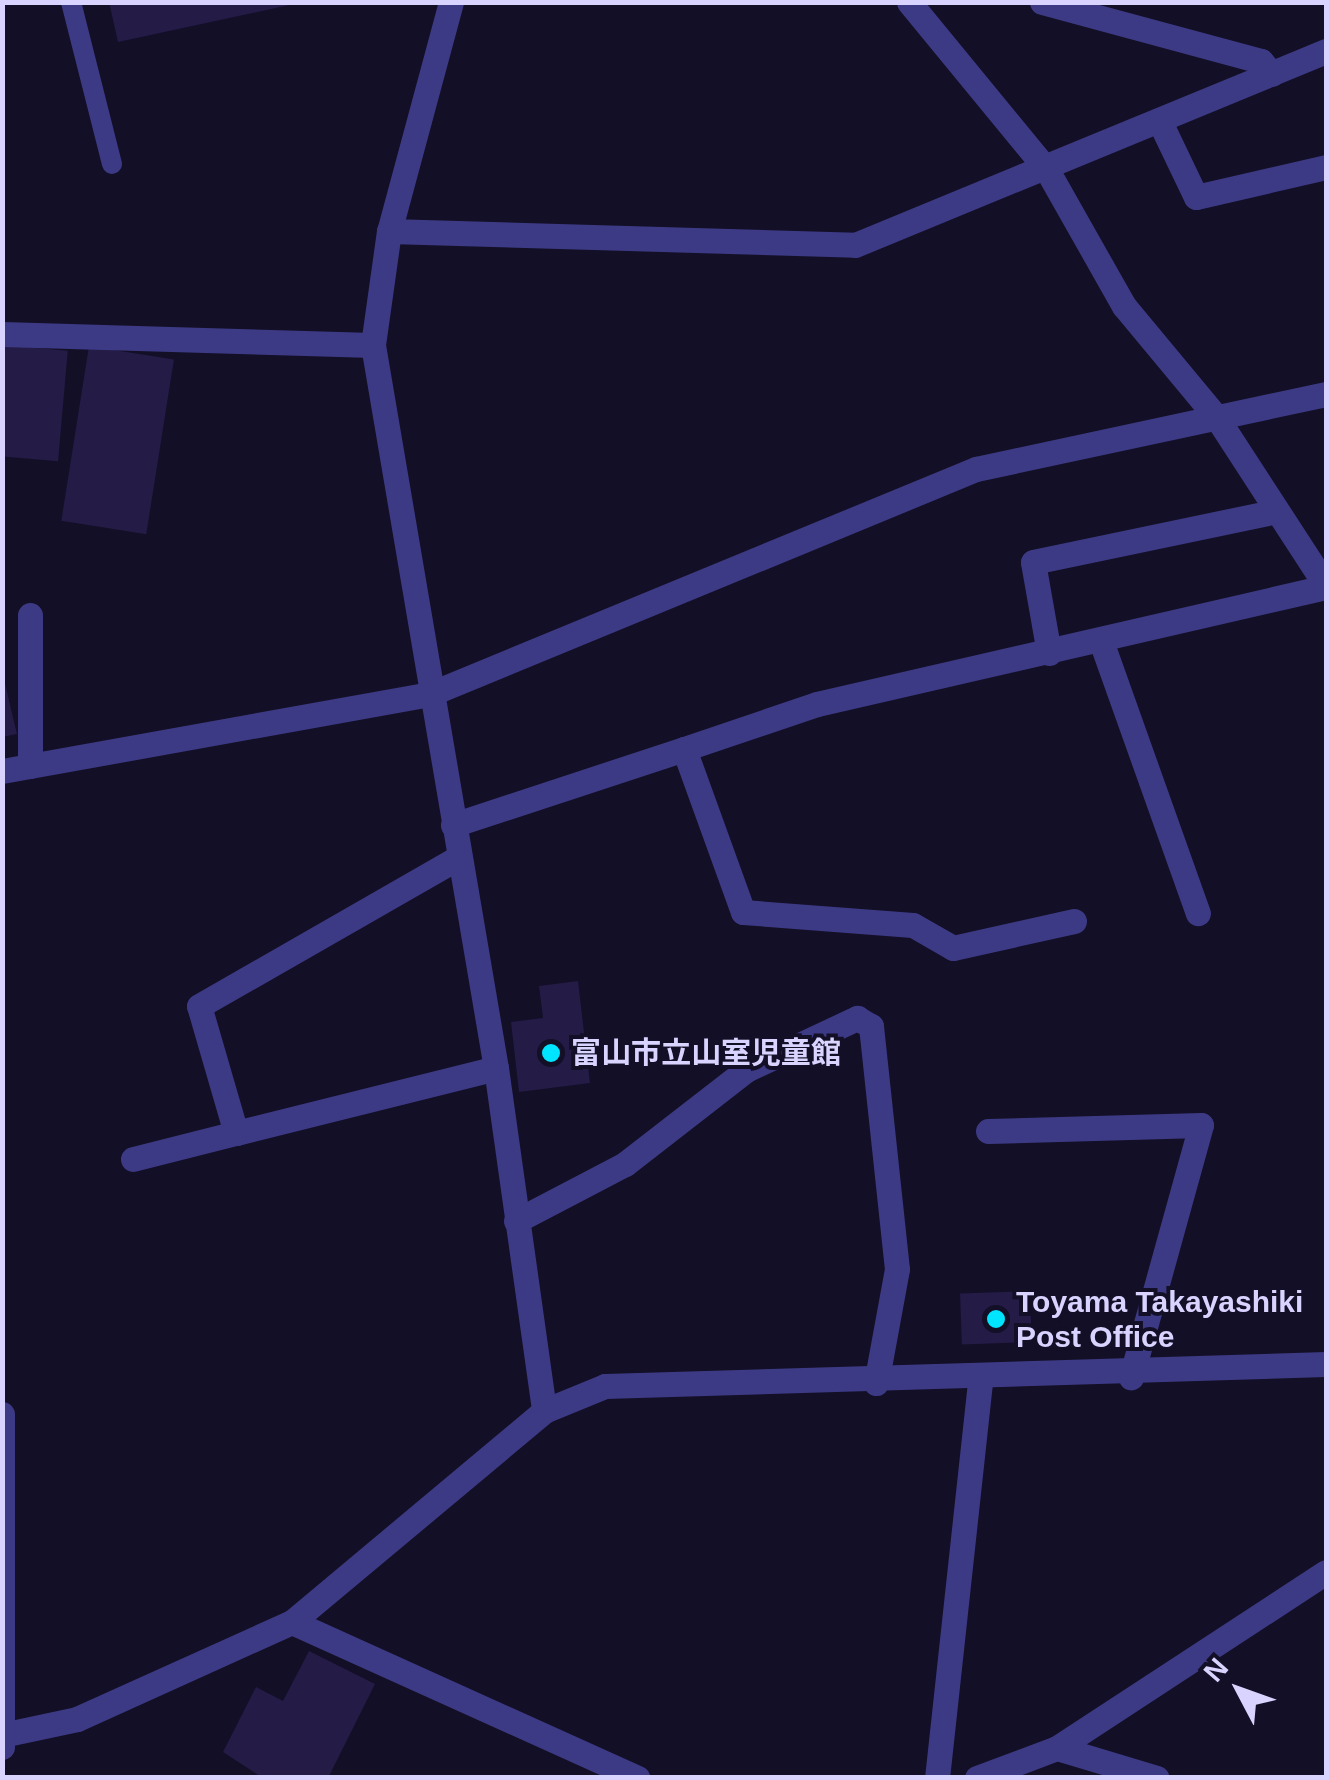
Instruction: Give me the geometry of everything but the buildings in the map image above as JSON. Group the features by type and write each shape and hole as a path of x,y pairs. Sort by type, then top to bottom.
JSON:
{"street":[{"path":"452,2 389,231 374,345 496,1068 544,1411"},
{"path":"454,825 817,704 1326,586 1217,418 1124,306 1046,170 909,2"},
{"path":"1042,2 1261,61 1272,74"},
{"path":"389,231 855,245 1046,170 1326,51"},
{"path":"1160,122 1196,196 1326,167"},
{"path":"2,334 374,345"},
{"path":"2,771 430,694 976,470 1326,394"},
{"path":"1049,653 1033,562 1277,510"},
{"path":"30,616 30,766"},
{"path":"1101,641 1198,913"},
{"path":"684,748 743,912 913,925 953,948 1074,920"},
{"path":"236,1133 199,1006 459,857"},
{"path":"516,1222 625,1164 746,1070 857,1018 871,1026 897,1269 876,1382"},
{"path":"133,1159 184,1154 236,1133 496,1068"},
{"path":"988,1131 1201,1125 1131,1377"},
{"path":"3,1735 78,1719 292,1622 544,1411 605,1386 1131,1377 1326,1364"},
{"path":"937,1778 980,1381"},
{"path":"2,1414 2,1747"},
{"path":"977,1778 1057,1748 1326,1572"},
{"path":"292,1622 637,1778"},
{"path":"1057,1748 1157,1778"}],"lane":[{"path":"70,2 112,164"}],"place":[{"name":"富山市立山室児童館","path":"551,1053"},
{"name":"Toyama Takayashiki Post Office","path":"996,1319"}]}
